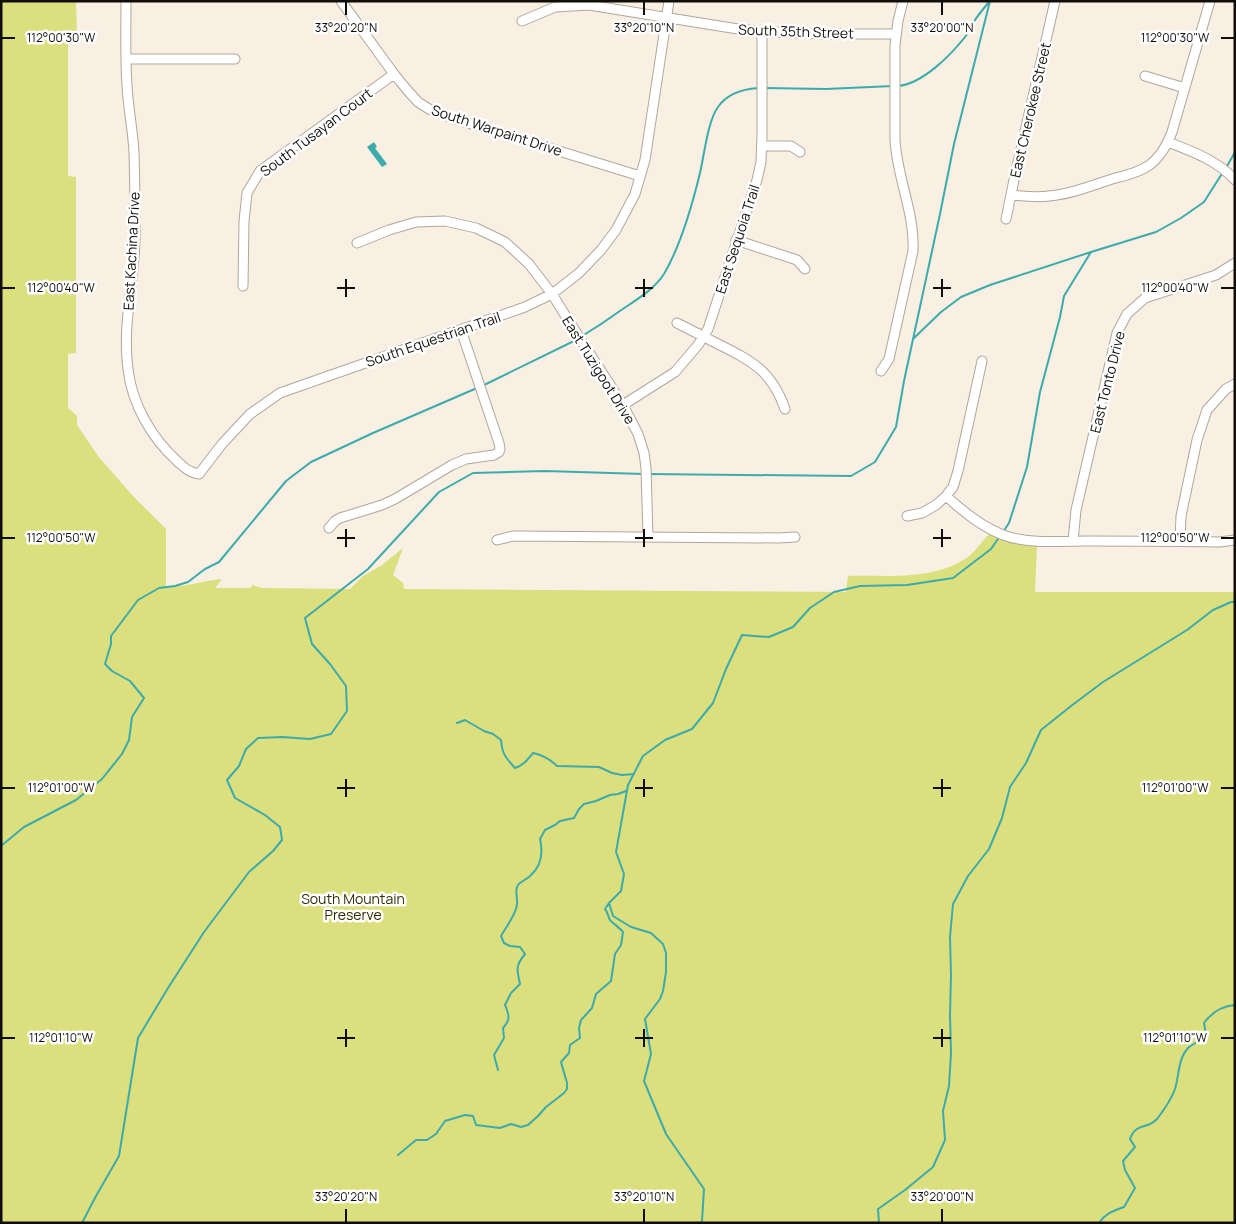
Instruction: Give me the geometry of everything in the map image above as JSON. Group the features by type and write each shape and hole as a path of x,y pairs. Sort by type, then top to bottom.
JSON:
{"street":[{"name":"East Kachina Drive","path":"126,1 127,85 134,151 135,212 134,250 126,343 128,370 133,391 142,415 150,429 161,445 189,472 199,474"},
{"name":"South Warpaint Drive","path":"341,1 394,74 418,102 429,109 640,176"},
{"name":"South Equestrian Trail","path":"199,474 222,444 250,414 280,393 525,307 552,294 579,273 601,250 616,230 635,194 645,160 669,1"},
{"path":"881,371 889,359 914,239 895,153 895,45 903,1"},
{"name":"East Cherokee Street","path":"1006,219 1055,1"},
{"path":"1011,195 1040,197 1072,192 1131,173 1147,166 1159,156 1168,142 1210,1"},
{"name":"South 35th Street","path":"522,21 555,7 589,5 762,32 794,34 896,34"},
{"name":"East Sequoia Trail","path":"623,405 675,372 698,345 708,329 757,180 761,162 762,32"},
{"path":"126,59 235,59"},
{"name":"South Tusayan Court","path":"243,286 246,193 260,171 394,74"},
{"path":"1145,76 1185,88"},
{"path":"1168,142 1201,155 1217,164 1233,178"},
{"path":"762,146 791,146 800,152"},
{"name":"East Tuzigoot Drive","path":"356,244 416,222 445,222 476,228 505,242 529,264 552,294 623,405 638,434 646,468 648,537"},
{"path":"736,240 797,260 805,270"},
{"name":"East Tonto Drive","path":"1073,541 1076,510 1117,333 1127,314 1145,298 1216,275 1235,263"},
{"path":"677,323 752,361 775,386 784,409"},
{"path":"329,528 340,518 395,499 452,465 466,459 497,454 500,449 499,443 461,330"},
{"path":"907,516 922,513 936,505 953,487 982,361"},
{"path":"1180,541 1181,516 1197,440 1207,410 1226,389 1235,384"},
{"path":"946,496 965,513 986,527 1008,537 1030,540 1073,541 1219,542 1235,540"},
{"path":"497,540 513,536 795,537"}],"green space":[{"name":"South Mountain Preserve","path":"1,1 76,1 77,36 68,36 68,176 76,177 76,353 68,354 68,408 77,416 77,425 98,456 132,495 166,529 166,587 222,579 215,588 251,588 252,585 262,588 350,589 363,576 382,565 403,548 393,575 403,583 404,589 846,592 848,576 910,575 941,570 955,565 971,555 989,534 1012,543 1037,546 1035,592 1235,592 1235,1223 1,1223"}],"water":[{"path":"374,142 377,147 375,148 387,164 382,167 367,147"}],"waterway":[{"path":"648,474 851,476 875,462 896,427 954,144 990,1"},
{"path":"898,86 926,75 944,60 965,37 989,2"},
{"path":"765,88 826,89 893,86"},
{"path":"582,336 643,295 660,280 676,251 690,212 709,129 718,107 726,99 741,91 758,88"},
{"path":"1226,168 1235,152"},
{"path":"913,339 941,312 961,297 990,285 1156,232 1204,202 1223,172"},
{"path":"1003,532 1009,523 1027,467 1040,392 1064,296 1091,252"},
{"path":"484,385 576,340"},
{"path":"1,846 24,827 76,800 102,779 122,754 129,740 132,717 144,698 130,681 112,671 105,664 111,644 111,636 138,600 159,588 188,582 205,569 219,562 286,481 311,462 477,388"},
{"path":"82,1223 119,1156 138,1038 204,932 249,872 273,851 282,840 280,827 265,815 235,798 227,780 239,766 246,749 258,738 310,739 331,734 347,711 346,686 312,644 305,618 368,569 439,492 473,473 545,471 644,474"},
{"path":"701,1223 704,1189 666,1134 644,1081 651,1054 645,1019 660,999 663,991 666,953 663,944 651,933 631,927 613,916 609,903 621,891 624,874 616,852 628,785 643,756 665,740 692,729 713,703 742,635 769,637 793,627 810,608 834,592 860,586 907,585 953,578 991,549 1000,536"},
{"path":"879,1223 878,1209 933,1167 945,1140 943,1111 949,1086 951,1053 950,937 953,904 968,876 989,849 1002,818 1010,787 1026,763 1041,730 1103,682 1187,630 1213,610 1235,602"},
{"path":"457,723 465,720 501,740 505,756 515,768 523,764 533,753 546,758 557,766 599,767 612,773 622,775 634,774"},
{"path":"498,1070 494,1055 504,1038 503,1028 508,1019 505,1005 511,993 520,984 518,968 525,954 520,947 504,943 501,936 517,908 517,887 535,871 539,863 541,853 540,839 545,830 560,821 574,818 584,804 626,791"},
{"path":"398,1155 416,1140 427,1140 436,1134 445,1121 465,1115 473,1116 476,1125 500,1128 511,1124 521,1127 528,1125 564,1093 567,1089 567,1083 561,1062 569,1053 570,1045 580,1038 579,1028 581,1020 592,1008 596,994 611,981 615,954 621,945 623,932 610,920 605,909 609,903"},
{"path":"1099,1223 1113,1211 1124,1207 1135,1188 1125,1170 1123,1161 1135,1147 1130,1139 1132,1134 1135,1130 1157,1119 1165,1108 1175,1089 1182,1057 1188,1048 1206,1034 1204,1023 1207,1019 1221,1008 1235,1005"}]}
